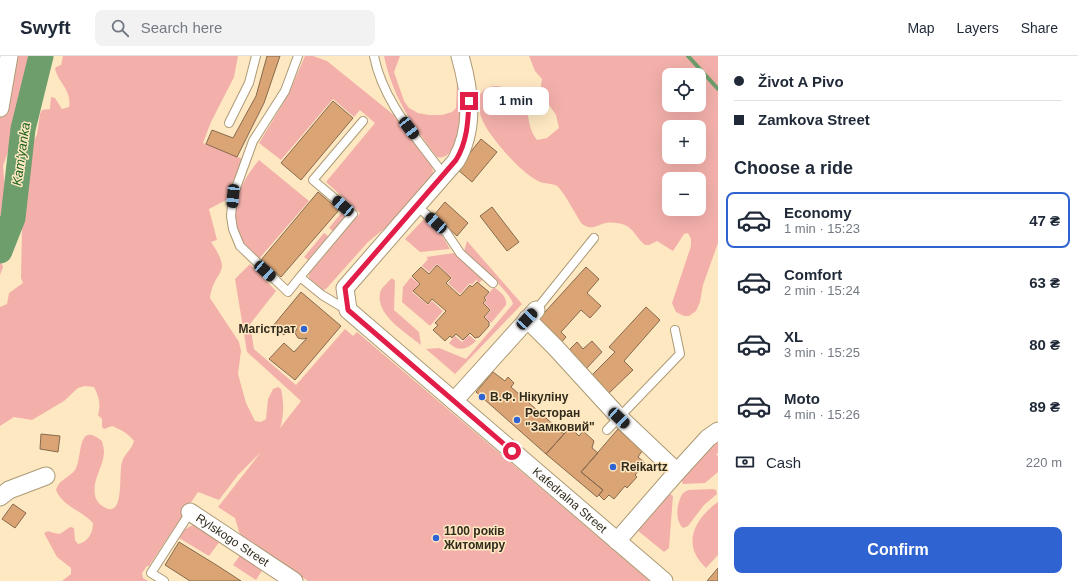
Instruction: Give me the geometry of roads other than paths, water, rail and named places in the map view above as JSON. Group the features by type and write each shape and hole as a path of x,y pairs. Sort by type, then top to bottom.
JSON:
{"street":[{"path":"0,108 9,56"},
{"path":"348,310 345,288 444,175 463,148 466,136 469,101 468,82 460,56"},
{"name":"Kafedralna Street","path":"348,310 664,581"},
{"path":"454,401 532,314 555,347 619,418 677,472"},
{"path":"617,540 708,438 718,431"},
{"path":"0,497 9,490 46,476"},
{"name":"Rylskogo Street","path":"192,508 294,581"}],"lane":[{"path":"229,123 249,83 256,56"},
{"path":"298,56 285,91 253,141 233,196 232,216 233,228 240,246 288,292 353,214 313,180 363,121"},
{"path":"374,56 381,81 400,117 444,175"},
{"path":"417,206 446,232 460,253 493,283"},
{"path":"532,314 594,238"},
{"path":"300,277 322,295 348,310"},
{"path":"608,430 680,354 675,330"},
{"path":"164,581 151,573 192,508"}],"waterway":[{"name":"Kam'yanka","path":"0,251 13,218 23,129 41,56"},
{"path":"688,56 718,89"}],"place":[{"name":"Магістрат","path":"304,329"},
{"name":"В.Ф. Нікуліну","path":"482,397"},
{"name":"Ресторан \"Замковий\"","path":"517,420"},
{"name":"Reikartz","path":"613,467"},
{"name":"1100 років Житомиру","path":"436,538"}]}
